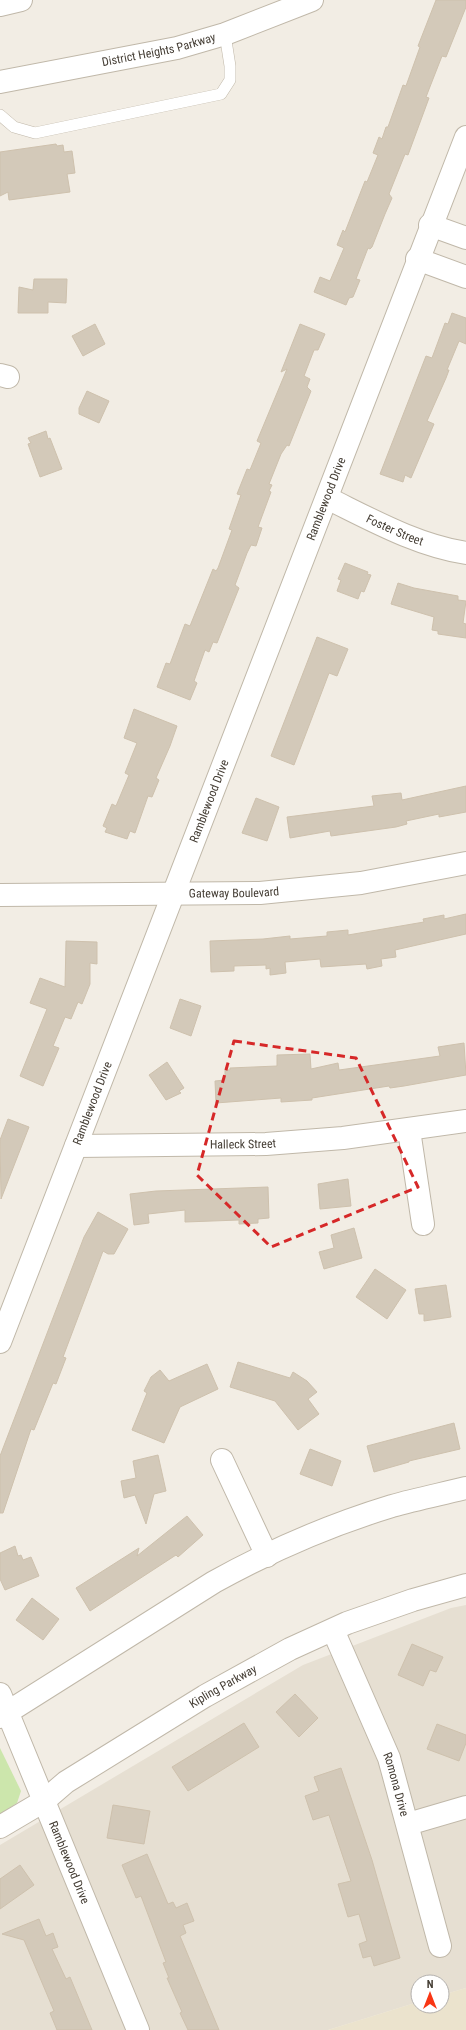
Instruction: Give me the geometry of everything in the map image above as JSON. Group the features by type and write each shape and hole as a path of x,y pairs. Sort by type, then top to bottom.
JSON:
{"street":[{"path":"0,6 21,0"},
{"name":"District Heights Parkway","path":"0,82 177,48 225,34 312,0"},
{"name":"Ramblewood Drive","path":"0,1342 172,894 327,498 430,225 466,137"},
{"path":"430,225 466,238"},
{"path":"418,259 466,277"},
{"name":"Foster Street","path":"327,498 401,534 446,550 466,553"},
{"name":"Gateway Boulevard","path":"0,895 260,893 308,890 399,877 466,863"},
{"name":"Halleck Street","path":"76,1146 266,1144 343,1138 466,1121"},
{"path":"409,1130 423,1224"},
{"path":"222,1460 267,1556"},
{"path":"2,1708 61,1677 214,1582 267,1556 369,1514 466,1488"},
{"name":"Kipling Parkway","path":"0,1826 44,1801 66,1782 205,1696 290,1649 333,1630 413,1600 466,1585"},
{"name":"Romona Drive","path":"333,1630 389,1758 440,1946"},
{"name":"Ramblewood Drive","path":"2,1708 44,1801 138,2030"},
{"path":"408,1824 466,1807"}],"lane":[{"path":"0,114 14,127 35,133 221,94 230,80 230,66 225,34"}],"highlighted area":[{"path":"234,1041 356,1058 418,1187 271,1247 197,1175"}],"shaded area":[{"path":"466,1605 466,1988 450,1993 450,1974 410,1974 410,2004 328,2030 0,2030 0,1845 303,1665 451,1608"},
{"path":"466,1988 466,2030 328,2030 410,2004 410,2014 450,2014 450,1993"}],"green space":[{"path":"0,1748 21,1791 17,1803 0,1814"}],"building":[{"path":"436,0 466,0 466,7 446,57 442,56 426,97 429,98 408,155 405,154 389,194 392,198 372,247 370,249 368,248 356,279 360,280 353,297 349,298 346,305 314,292 320,277 330,281 344,248 337,245 343,230 345,232 365,181 367,182 378,155 373,153 379,137 382,139 386,127 388,127 403,85 406,86 420,47 418,46"},
{"path":"56,144 57,146 63,145 64,152 72,151 75,173 67,174 70,192 9,200 8,192 0,196 0,152"},
{"path":"34,279 67,279 66,303 48,302 48,313 18,313 19,287 33,290"},
{"path":"452,313 466,318 466,344 459,341 447,370 449,370 427,421 434,424 411,478 405,475 403,482 380,474 426,356 432,358 445,323 448,324"},
{"path":"95,324 105,344 83,356 72,336"},
{"path":"300,324 325,334 318,350 314,350 304,376 310,379 307,387 311,391 289,446 287,445 281,454 269,484 272,485 269,491 271,492 258,527 262,528 256,546 251,545 247,553 235,585 239,588 217,643 213,642 209,652 205,650 194,681 197,683 190,700 157,687 166,663 170,664 185,624 190,626 213,569 216,571 218,568 232,530 229,529 241,495 237,494 247,469 250,470 261,443 257,441 287,369 281,372"},
{"path":"87,391 109,401 99,423 79,414 79,408"},
{"path":"46,431 48,439 50,438 62,469 40,477 28,444 31,443 28,438"},
{"path":"345,563 368,572 367,574 371,575 364,592 361,591 358,599 337,591 341,580 338,579"},
{"path":"398,583 414,588 458,596 458,600 466,601 463,623 466,624 466,638 438,634 438,631 432,630 434,617 391,604"},
{"path":"317,637 348,649 337,676 329,673 294,765 271,756"},
{"path":"134,709 177,726 156,778 159,780 152,797 148,796 135,833 130,831 127,839 105,832 107,828 103,826 112,804 116,806 129,775 125,773 137,743 124,738"},
{"path":"466,786 466,812 439,817 439,814 406,821 407,824 396,827 331,836 330,831 290,838 287,817 374,806 372,796 401,793 402,800"},
{"path":"256,798 279,807 267,841 242,833"},
{"path":"466,914 466,934 395,950 396,957 381,959 382,966 367,969 366,964 321,967 320,959 285,962 286,973 270,975 270,968 266,969 266,965 234,966 234,971 211,972 210,941 263,939 290,936 290,939 327,936 327,932 348,930 348,935 424,922 423,919 444,915 444,919"},
{"path":"66,941 97,942 97,964 90,963 90,984 82,1004 78,1002 71,1019 65,1017 53,1046 59,1048 43,1086 20,1076 47,1009 30,1003 40,978 65,987"},
{"path":"180,999 201,1006 191,1036 170,1028"},
{"path":"464,1043 466,1075 404,1086 390,1088 389,1086 312,1098 312,1100 281,1102 281,1098 216,1103 215,1081 225,1080 225,1070 230,1070 230,1068 277,1066 277,1055 310,1054 311,1069 338,1063 339,1070 440,1056 438,1047"},
{"path":"167,1062 184,1088 179,1091 181,1093 166,1100 149,1075"},
{"path":"8,1119 29,1127 1,1199 0,1140"},
{"path":"348,1179 351,1206 320,1209 318,1184"},
{"path":"268,1187 269,1218 258,1219 258,1223 239,1224 239,1220 185,1222 185,1210 148,1214 149,1223 134,1225 130,1194 156,1191"},
{"path":"98,1212 128,1229 114,1254 108,1254 103,1251 63,1357 66,1358 56,1384 53,1383 34,1430 31,1429 3,1513 0,1513 0,1456 84,1237"},
{"path":"354,1228 362,1258 324,1269 319,1252 334,1248 331,1235"},
{"path":"375,1269 406,1290 387,1319 356,1297"},
{"path":"446,1285 451,1317 424,1321 424,1314 419,1314 415,1289"},
{"path":"238,1362 290,1378 293,1372 307,1381 317,1392 308,1399 319,1414 298,1430 275,1401 230,1387"},
{"path":"207,1364 218,1389 180,1407 164,1443 132,1430 147,1393 144,1391 151,1377 160,1370 169,1381"},
{"path":"454,1423 460,1449 409,1461 374,1472 367,1446"},
{"path":"310,1449 341,1461 332,1486 300,1474"},
{"path":"158,1455 166,1491 154,1494 146,1524 135,1495 124,1498 121,1481 136,1478 133,1461"},
{"path":"187,1516 203,1535 178,1557 176,1555 90,1611 76,1588 139,1548 137,1556"},
{"path":"15,1546 18,1556 21,1555 23,1560 31,1557 39,1576 5,1590 0,1579 0,1553"},
{"path":"32,1598 59,1619 43,1640 16,1620"},
{"path":"412,1644 443,1657 436,1672 430,1670 423,1686 398,1675"},
{"path":"295,1694 318,1718 299,1737 276,1712"},
{"path":"244,1723 259,1747 188,1791 172,1767"},
{"path":"437,1724 466,1735 466,1743 459,1761 427,1749"},
{"path":"341,1768 372,1860 400,1958 374,1966 371,1956 363,1958 359,1944 367,1941 359,1914 348,1917 338,1884 351,1881 329,1815 313,1820 305,1796 319,1791 314,1777"},
{"path":"113,1805 150,1811 144,1844 107,1838"},
{"path":"147,1854 168,1904 173,1902 176,1908 187,1903 194,1921 183,1925 186,1933 180,1936 219,2030 188,2030 180,2013 182,2012 167,1978 169,1978 163,1963 166,1962 141,1896 136,1898 122,1865"},
{"path":"20,1865 34,1885 0,1909 0,1879"},
{"path":"39,1919 46,1936 53,1933 58,1947 52,1949 66,1979 70,1977 92,2030 57,2030 50,2013 54,2011 24,1940 2,1934"}]}
